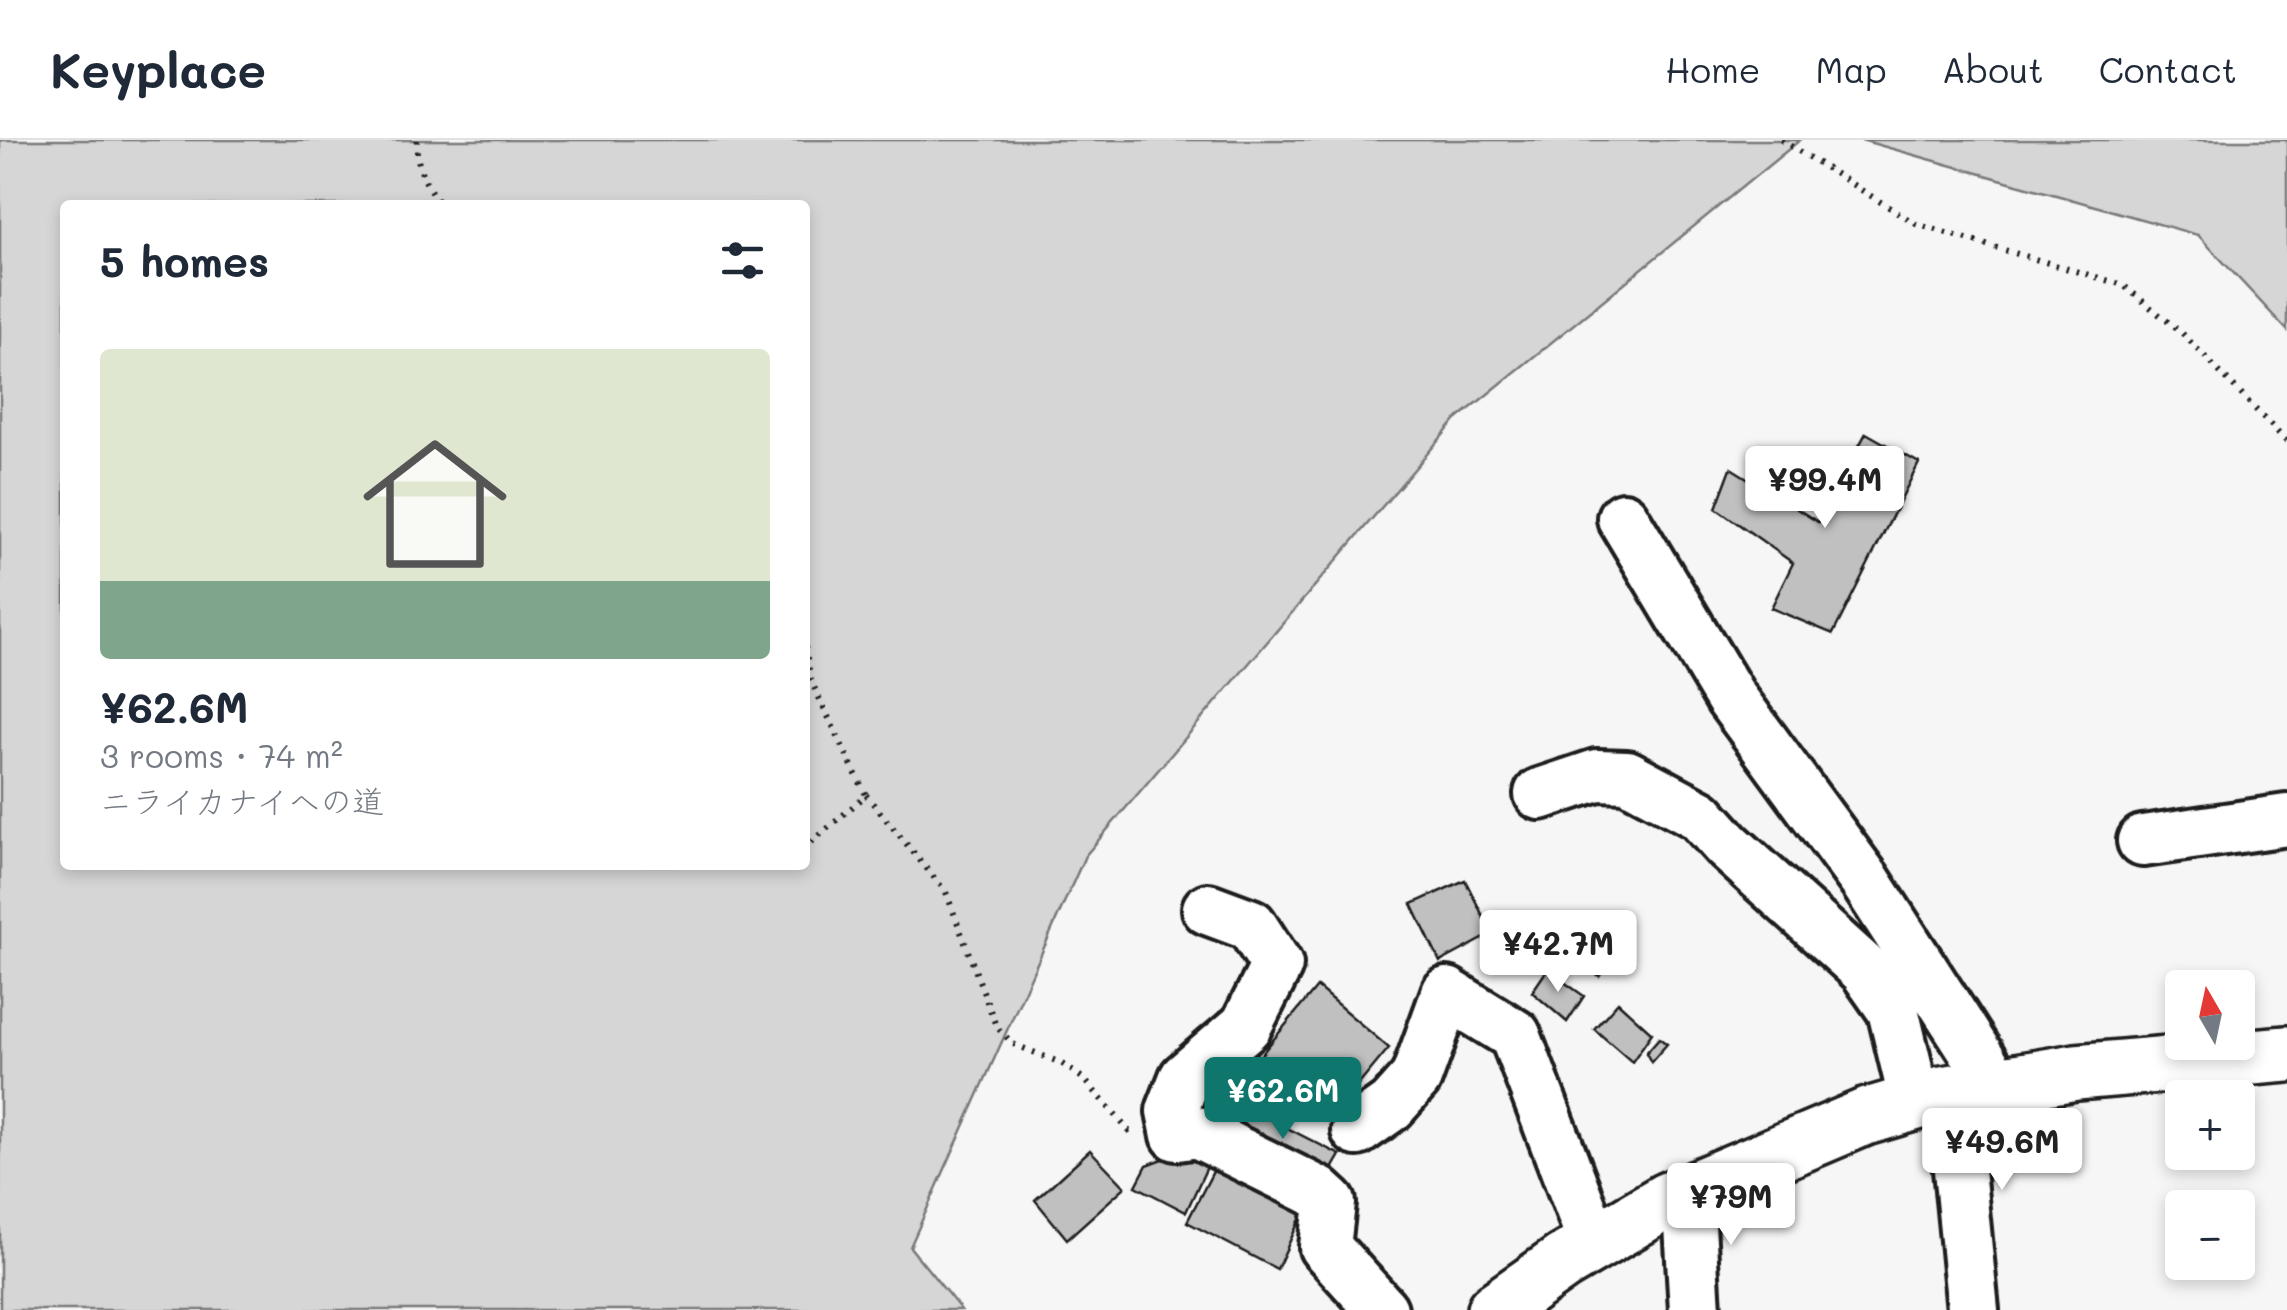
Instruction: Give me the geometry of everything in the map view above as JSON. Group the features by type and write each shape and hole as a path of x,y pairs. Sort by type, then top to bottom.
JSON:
{"main road":[{"path":"1509,1306 1563,1262 1668,1200 1865,1117 1996,1084 2109,1068 2287,1054"}],"street":[{"path":"1623,518 1731,698 1866,882 1996,1084"},
{"path":"1540,794 1596,775 1627,776 1700,816 1865,970 1893,1010 1929,1098 1955,1129 1973,1310"},
{"path":"2142,841 2287,820"},
{"path":"1208,909 1252,925 1276,966 1246,1026 1186,1078 1172,1112 1177,1135 1197,1132 1318,1192 1330,1203 1325,1247 1382,1310"},
{"path":"1357,1130 1390,1106 1416,1078 1447,993 1515,1035 1594,1243"},
{"path":"1688,1192 1695,1310"}],"path":[{"path":"416,140 422,179 437,200"},
{"path":"1781,140 1916,224 2123,284 2182,333 2287,442"},
{"path":"810,680 866,795 946,892 996,1026 1013,1044 1061,1062 1084,1080 1129,1130 1177,1135"},
{"path":"810,844 866,795"}],"shaded area":[{"path":"0,140 1800,140 1456,420 1085,856 910,1247 961,1310 0,1310"},
{"path":"1861,140 2287,140 2287,330 2198,235"}],"building":[{"path":"1866,433 1919,463 1833,634 1771,608 1793,563 1716,508 1731,468 1818,522"},
{"path":"1465,880 1492,934 1440,962 1412,904"},
{"path":"1556,915 1606,966 1599,976 1547,923"},
{"path":"1547,970 1584,996 1567,1022 1532,992"},
{"path":"1317,987 1389,1048 1331,1118 1259,1057"},
{"path":"1618,1002 1652,1033 1632,1062 1594,1029"},
{"path":"1659,1038 1667,1044 1651,1062 1646,1053"},
{"path":"1238,1103 1340,1155 1325,1181 1226,1128"},
{"path":"1200,1145 1213,1154 1186,1212 1136,1186 1147,1165"},
{"path":"1090,1150 1125,1187 1067,1239 1035,1200"},
{"path":"1220,1158 1308,1202 1277,1269 1187,1222"}]}
